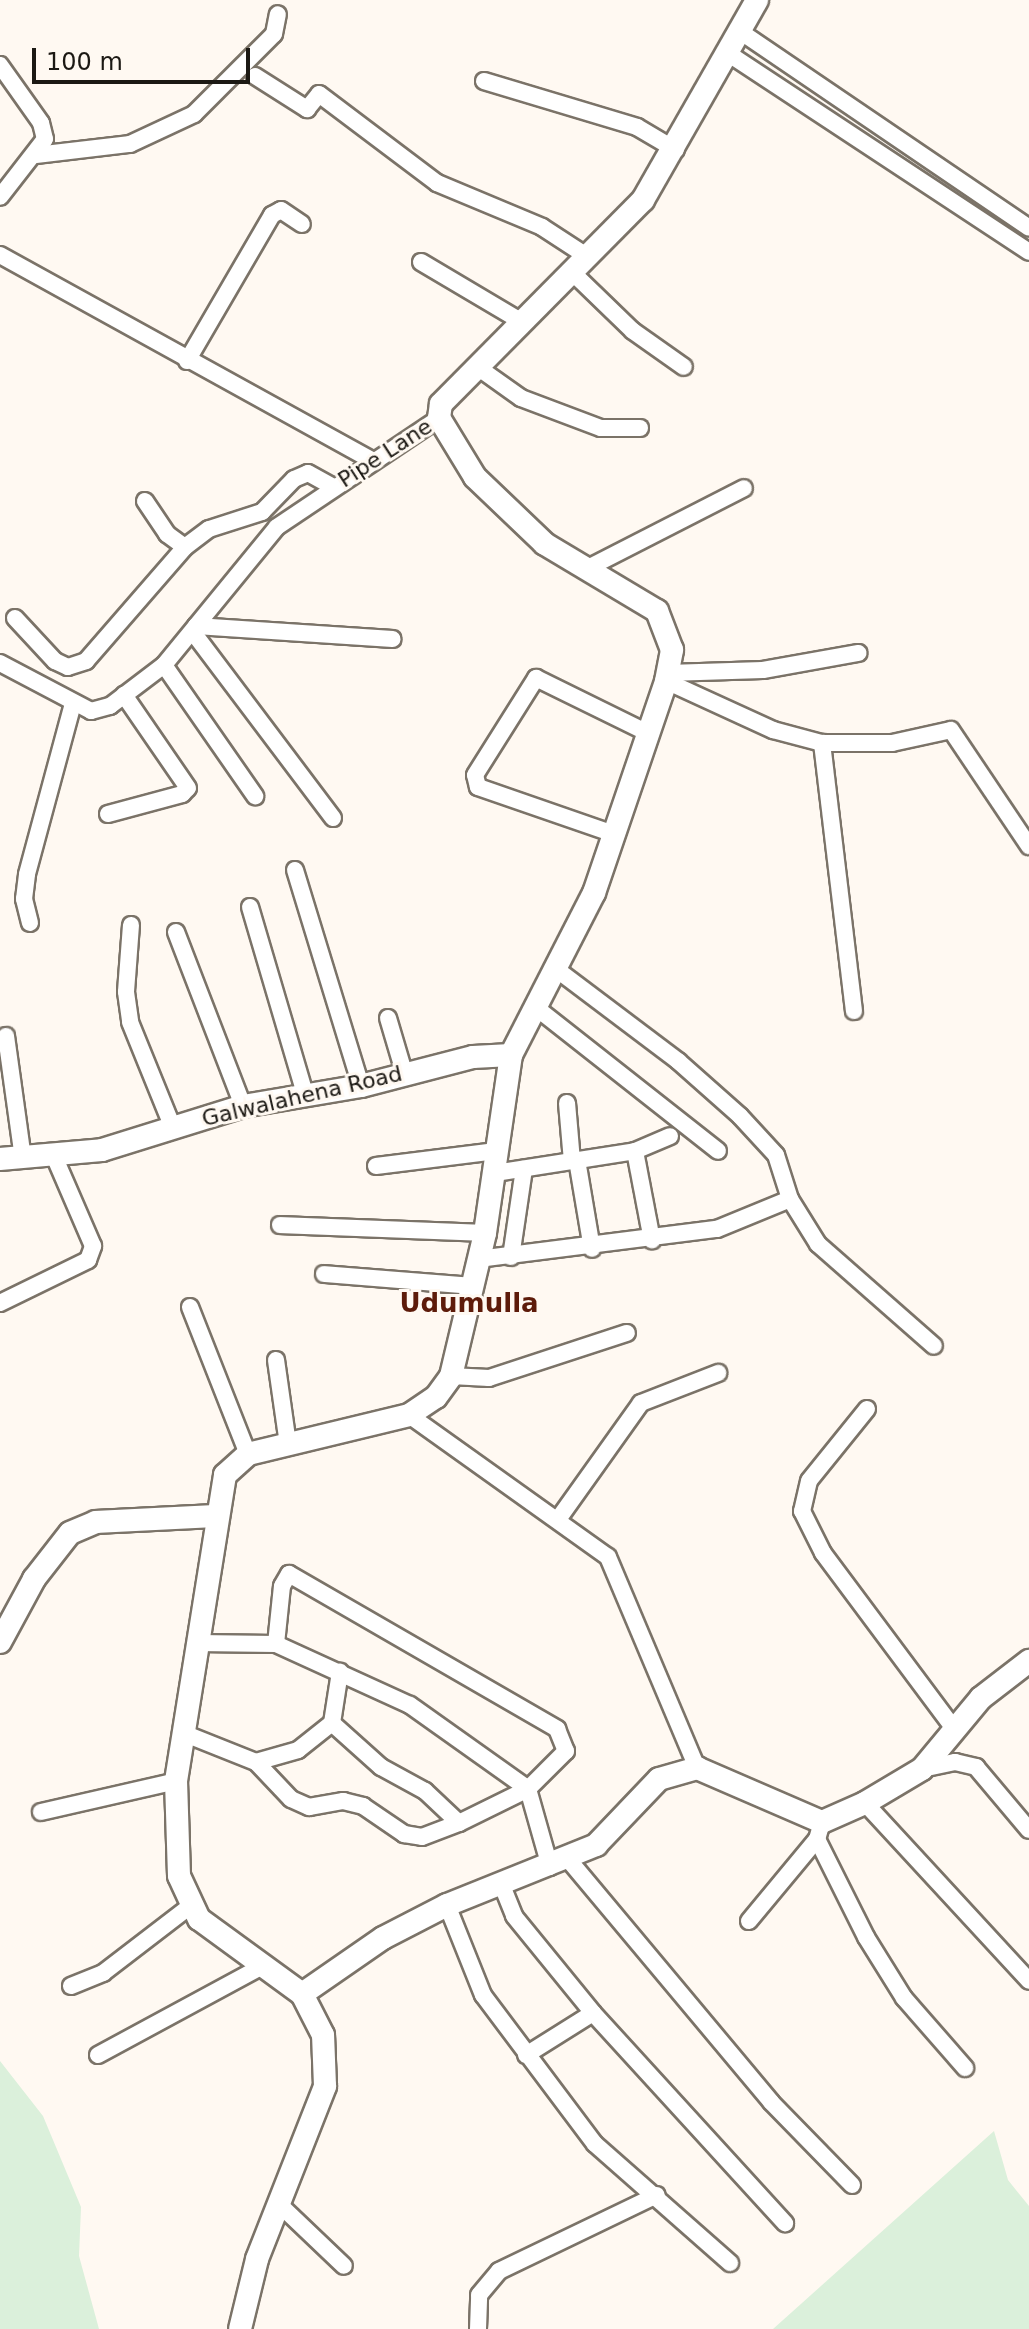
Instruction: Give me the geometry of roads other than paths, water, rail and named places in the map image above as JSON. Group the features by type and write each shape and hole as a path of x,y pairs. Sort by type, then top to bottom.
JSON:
{"street":[{"name":"Pipe Lane","path":"73,703 91,711 124,695 164,665 277,527 439,418 441,404 476,366 643,200 676,150 757,0"},
{"path":"36,155 130,144 194,114 274,34 278,14"},
{"path":"741,32 1029,228"},
{"path":"729,54 1029,252"},
{"path":"0,65 41,123 45,139 36,155 0,197"},
{"path":"255,76 307,109 319,94 437,183 542,227 580,265 633,331 684,367"},
{"path":"484,81 637,127 676,150"},
{"path":"187,361 272,215 281,210 302,224"},
{"path":"0,255 373,461"},
{"path":"421,262 522,322"},
{"path":"476,366 521,398 601,428 640,428"},
{"path":"240,2329 257,2259 325,2086 323,2035 302,1994 261,1967 189,1907 179,1876 176,1781 214,1516 225,1475 248,1454 409,1415 436,1397 451,1376 485,1233 511,1055 594,893 611,833 667,677 672,650 657,611 519,523 475,477 439,418"},
{"path":"15,618 55,661 68,667 86,661 185,547 209,529 262,512 294,479 308,473 333,487"},
{"path":"588,568 744,488"},
{"path":"145,501 167,534 185,547"},
{"path":"333,818 195,635 196,626 393,639"},
{"path":"667,677 763,670 858,653"},
{"path":"0,663 73,703 27,874 24,899 30,923"},
{"path":"164,665 255,796"},
{"path":"667,677 773,730 822,743 892,743 951,730 1029,846"},
{"path":"611,833 478,787 475,775 536,678 648,733"},
{"path":"108,814 182,794 188,788 124,695"},
{"path":"822,743 854,1011"},
{"path":"295,870 361,1086"},
{"path":"250,907 305,1094"},
{"path":"131,925 126,992 130,1022 173,1128"},
{"path":"176,932 243,1106"},
{"path":"556,969 678,1061 740,1116 776,1155 790,1199 841,1268 934,1346"},
{"path":"534,1006 718,1151"},
{"path":"388,1018 404,1072"},
{"path":"6,1036 11,1159"},
{"name":"Galwalahena Road","path":"11,1159 55,1158 102,1150 243,1106 361,1086 404,1072 473,1057 511,1055"},
{"path":"567,1103 592,1249"},
{"path":"376,1166 495,1162 524,1169 635,1151 670,1136"},
{"path":"635,1151 652,1240"},
{"path":"0,1303 88,1260 93,1246 55,1158"},
{"path":"511,1257 524,1169"},
{"path":"478,1259 592,1249 717,1229 790,1199"},
{"path":"280,1225 485,1233"},
{"path":"324,1274 472,1286"},
{"path":"190,1307 248,1454"},
{"path":"451,1376 489,1378 627,1333"},
{"path":"276,1360 288,1444"},
{"path":"559,1518 641,1403 718,1373"},
{"path":"867,1409 809,1481 802,1511 823,1553 954,1729"},
{"path":"409,1415 559,1518 608,1557 620,1577 697,1768 819,1831 866,1937 904,1998 965,2068"},
{"path":"0,1642 34,1579 70,1533 96,1522 214,1516"},
{"path":"183,1733 256,1762 291,1799 309,1807 343,1801 363,1806 404,1834 422,1837 459,1823 528,1789 566,1751 557,1729 289,1574 279,1602 276,1644"},
{"path":"197,1643 276,1644 340,1672 410,1705 528,1789 559,1863 771,2102 852,2185"},
{"path":"922,1769 981,1698 1029,1661"},
{"path":"256,1762 298,1750 332,1723 340,1672"},
{"path":"332,1723 381,1767 425,1791 459,1823"},
{"path":"749,1921 819,1831 922,1769 955,1762 976,1767 1029,1830"},
{"path":"302,1994 383,1938 447,1905 559,1863 596,1845 659,1779 697,1768"},
{"path":"41,1812 176,1781"},
{"path":"865,1803 1029,1981"},
{"path":"501,1883 514,1916 593,2013 785,2223"},
{"path":"447,1905 483,1995 595,2144 657,2195 730,2263"},
{"path":"71,1986 103,1973 189,1907"},
{"path":"98,2055 261,1967"},
{"path":"526,2055 593,2013"},
{"path":"478,2329 479,2295 499,2271 657,2195"},
{"path":"280,2205 344,2266"}],"district":[{"name":"Udumulla","path":"469,1304"}]}
